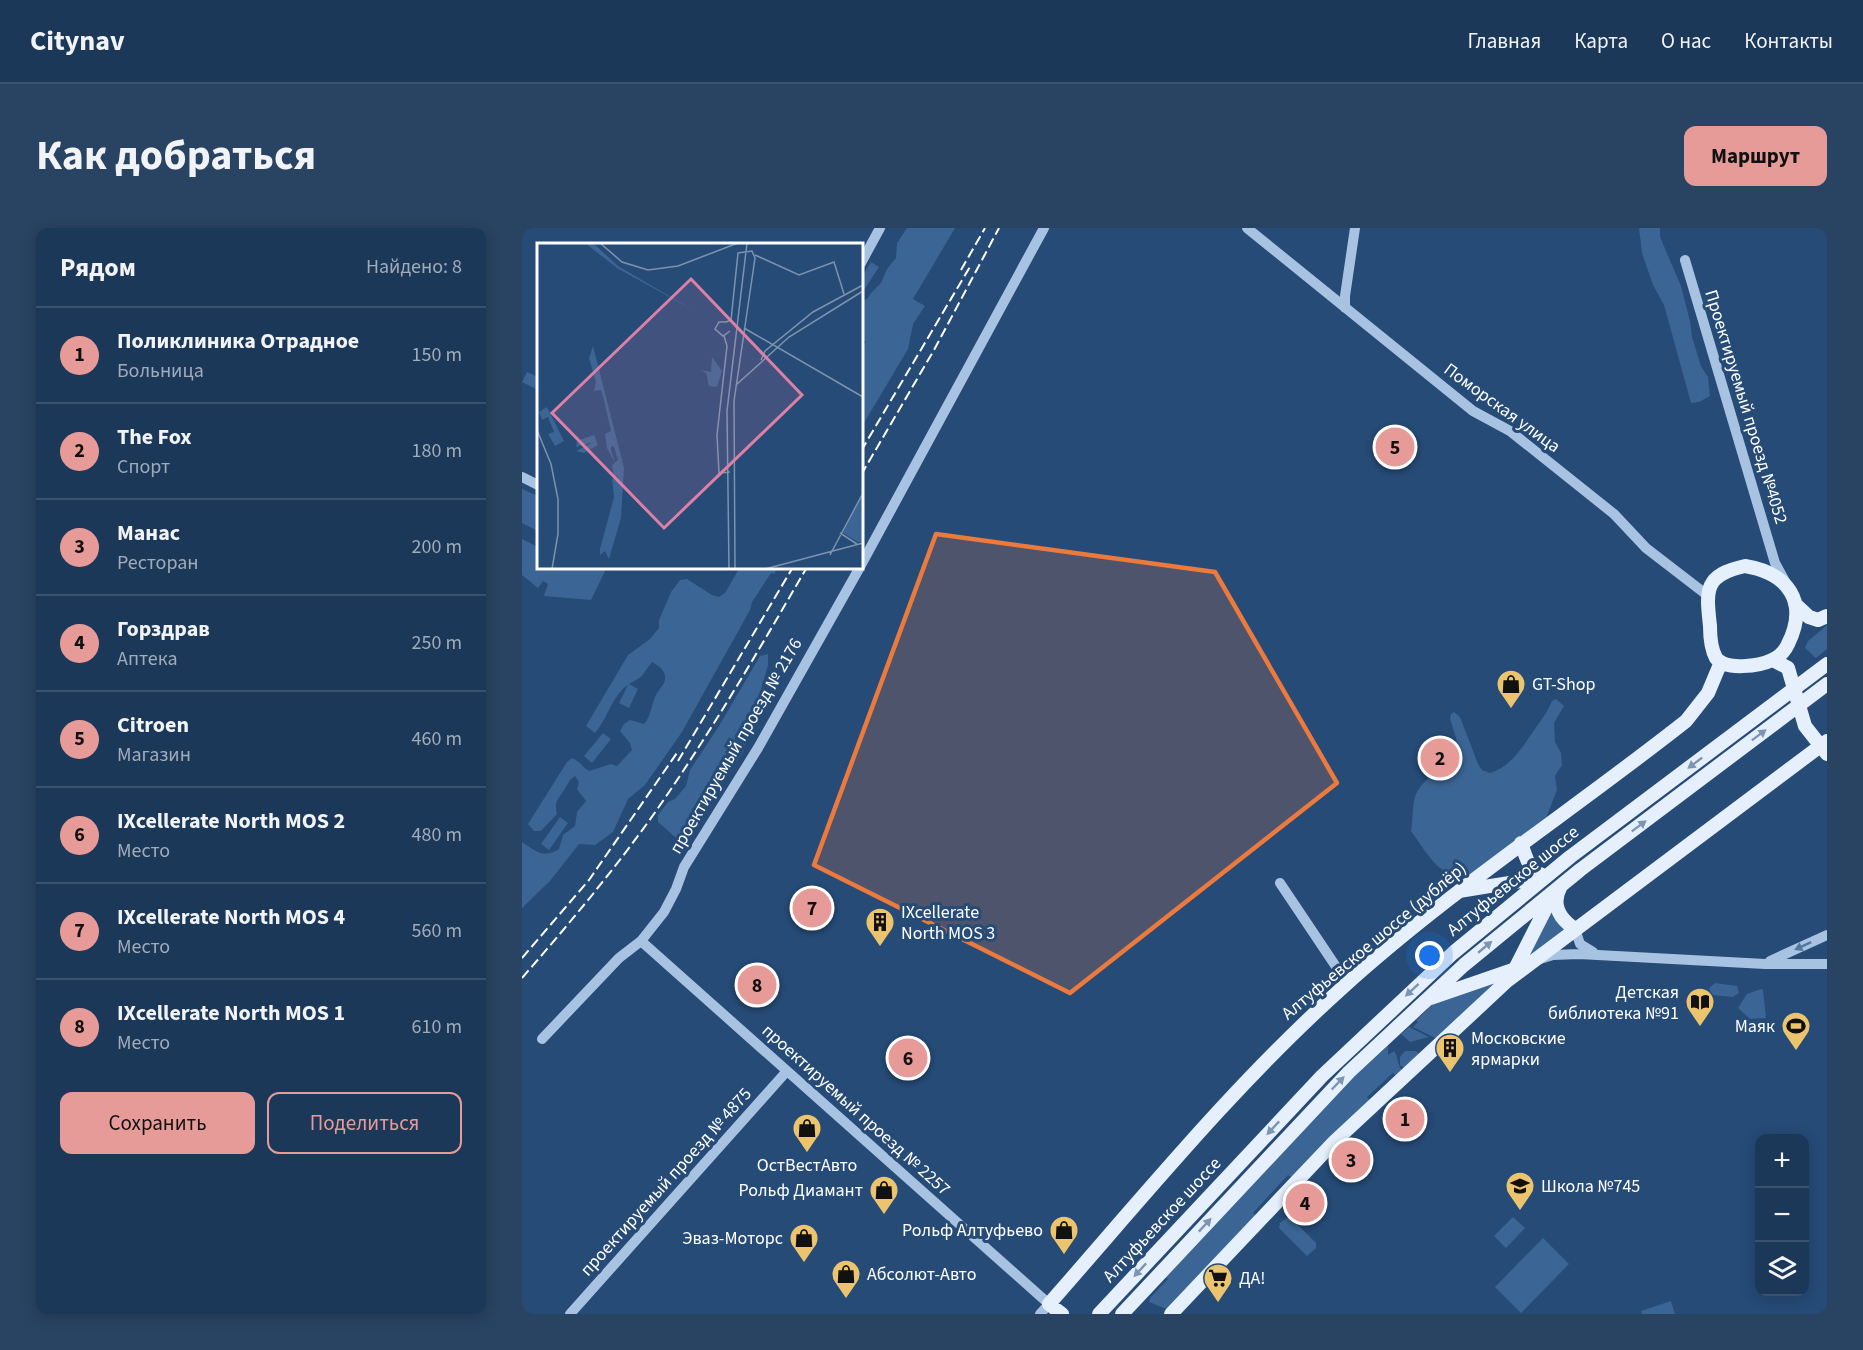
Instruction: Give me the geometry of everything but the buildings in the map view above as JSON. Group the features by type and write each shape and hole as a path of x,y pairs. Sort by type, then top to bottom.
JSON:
{"main road":[{"path":"1795,604 1794,630 1782,654 1773,660 1754,666 1728,665 1716,658 1707,595 1710,585 1717,577 1730,569 1744,566 1775,568 1787,585 1795,604 1809,617 1818,620 1827,616"},
{"path":"1171,1314 1334,1142 1507,981 1824,747 1805,726 1788,668 1773,660"},
{"name":"Алтуфьевское шоссе (дублёр)","path":"1045,1309 1279,1047 1347,983 1457,891 1686,721 1708,693 1721,663"},
{"name":"Алтуфьевское шоссе","path":"1099,1314 1353,1045 1453,953 1545,876 1823,667"},
{"name":"Алтуфьевское шоссе","path":"1122,1314 1341,1080 1426,999 1481,950 1561,885 1825,685"},
{"path":"1805,726 1827,732"},
{"path":"1521,843 1531,870 1545,876"},
{"path":"1457,891 1523,882 1545,876"},
{"path":"1561,885 1556,897 1557,908 1561,917 1575,929"},
{"path":"1507,981 1516,969 1545,906 1561,885"},
{"path":"1426,999 1534,961"},
{"path":"1045,1309 1062,1314"}],"street":[{"path":"862,261 880,228"},
{"name":"проектируемый проезд № 2176","path":"862,562 1044,228"},
{"name":"Поморская улица","path":"1247,228 1473,411 1510,431 1614,514 1646,548 1707,595"},
{"path":"1346,308 1345,296 1355,228"},
{"name":"Проектируемый проезд №4052","path":"1685,260 1775,568"},
{"path":"522,477 537,484"},
{"name":"проектируемый проезд № 2176","path":"542,1039 619,958 641,941 664,912 684,867 753,757 859,568"},
{"path":"1280,883 1347,983"},
{"path":"1575,929 1576,937 1583,946 1599,954"},
{"path":"1765,964 1827,935"},
{"name":"проектируемый проезд № 2257","path":"641,941 787,1071 1045,1309"},
{"path":"1534,961 1553,955 1599,954 1765,964 1827,964"},
{"name":"проектируемый проезд № 4875","path":"570,1314 787,1071"}],"highlighted area":[{"path":"936,534 1215,572 1337,783 1070,993 814,865"}],"shaded area":[{"path":"907,228 955,228 913,299 925,306 913,324 908,349 862,426 862,348 866,342 862,339 862,301 867,299 881,283 887,269 896,258 897,243"},
{"path":"1639,228 1660,228 1660,237 1681,286 1692,337 1701,366 1708,377 1710,396 1699,402 1691,403 1664,305 1653,285 1642,253"},
{"path":"871,262 879,267 862,293 862,276"},
{"path":"527,372 537,377 537,390 522,382"},
{"path":"522,489 537,496 537,530 522,523"},
{"path":"522,539 537,546 537,568 607,568 591,600 544,596 548,584 543,581 538,588 522,575"},
{"path":"739,568 777,568 774,574 771,573 752,602 750,610 682,732 645,785 628,799 613,832 595,845 579,844 550,881 522,908 522,842 544,854 559,849 563,835 575,826 577,812 586,801 577,789 579,782 575,776 569,781 558,799 557,814 541,831 534,831 528,824 567,762 572,758 589,771 611,764 617,766 632,750 630,743 620,731 630,720 644,724 649,717 655,697 664,683 663,671 652,662 641,677 629,684 638,689 629,708 619,703 628,685 618,694 595,733 586,726 628,655 650,639 659,628 659,620 671,592 680,580 687,579 712,595 719,597 725,593"},
{"path":"1827,625 1827,649 1816,658 1805,648 1808,641"},
{"path":"768,654 768,665 743,752 713,799 694,809 691,828 684,840 675,837 658,822 658,815 668,802 675,799 686,786 690,770 760,656"},
{"path":"1556,699 1564,706 1554,723 1555,742 1561,753 1562,765 1555,776 1557,790 1545,821 1466,877 1456,876 1440,868 1411,831 1414,801 1418,791 1433,774 1458,757 1460,752 1450,718 1451,714 1454,712 1460,717 1478,764 1482,770 1490,773 1512,760 1552,701"},
{"path":"603,733 611,739 592,763 584,756"},
{"path":"560,817 568,823 549,850 541,844"},
{"path":"1550,904 1566,929 1526,961"},
{"path":"1493,982 1495,984 1437,1039 1413,1027 1418,1022 1416,1020 1428,1009 1425,1006"},
{"path":"1715,983 1737,986 1739,993 1733,997 1712,995 1709,988"},
{"path":"1763,990 1766,1018 1750,1019 1738,1008 1747,994"},
{"path":"1409,1027 1429,1037 1410,1042 1401,1034"},
{"path":"1388,1045 1388,1055 1394,1051 1403,1071 1397,1076 1393,1073 1367,1097 1370,1101 1293,1178 1288,1175 1253,1213 1257,1216 1169,1310 1149,1302 1168,1279 1164,1275 1371,1056 1374,1059"},
{"path":"1405,1051 1416,1051 1420,1055 1405,1069 1400,1065 1400,1057"},
{"path":"1289,1216 1316,1243 1316,1248 1307,1256 1279,1228 1280,1223"},
{"path":"1513,1217 1525,1228 1506,1248 1494,1236"},
{"path":"1543,1238 1569,1264 1521,1313 1495,1287"},
{"path":"1671,1301 1675,1314 1642,1314 1641,1311"}],"railway":[{"path":"961,270 985,228"},
{"path":"862,473 934,350 999,228"},
{"path":"862,449 971,265"},
{"path":"678,761 792,568"},
{"path":"522,978 591,896 656,811 753,660 806,568"},
{"path":"522,958 589,880 679,750"}],"place":[{"name":"Citroen","path":"1395,447"},
{"name":"GT-Shop","path":"1511,710"},
{"name":"The Fox","path":"1440,758"},
{"name":"IXcellerate North MOS 4","path":"812,908"},
{"name":"IXcellerate North MOS 3","path":"880,948"},
{"name":"IXcellerate North MOS 1","path":"757,985"},
{"name":"Детская библиотека №91","path":"1700,1028"},
{"name":"Маяк","path":"1796,1052"},
{"name":"IXcellerate North MOS 2","path":"908,1058"},
{"name":"Московские ярмарки","path":"1450,1074"},
{"name":"Поликлиника Отрадное","path":"1405,1119"},
{"name":"ОстВестАвто","path":"807,1154"},
{"name":"Манас","path":"1351,1160"},
{"name":"Горздрав","path":"1305,1203"},
{"name":"Школа №745","path":"1520,1212"},
{"name":"Рольф Диамант","path":"884,1216"},
{"name":"Рольф Алтуфьево","path":"1064,1256"},
{"name":"Эваз-Моторс","path":"804,1264"},
{"name":"Абсолют-Авто","path":"846,1300"},
{"name":"ДА!","path":"1218,1304"}]}
